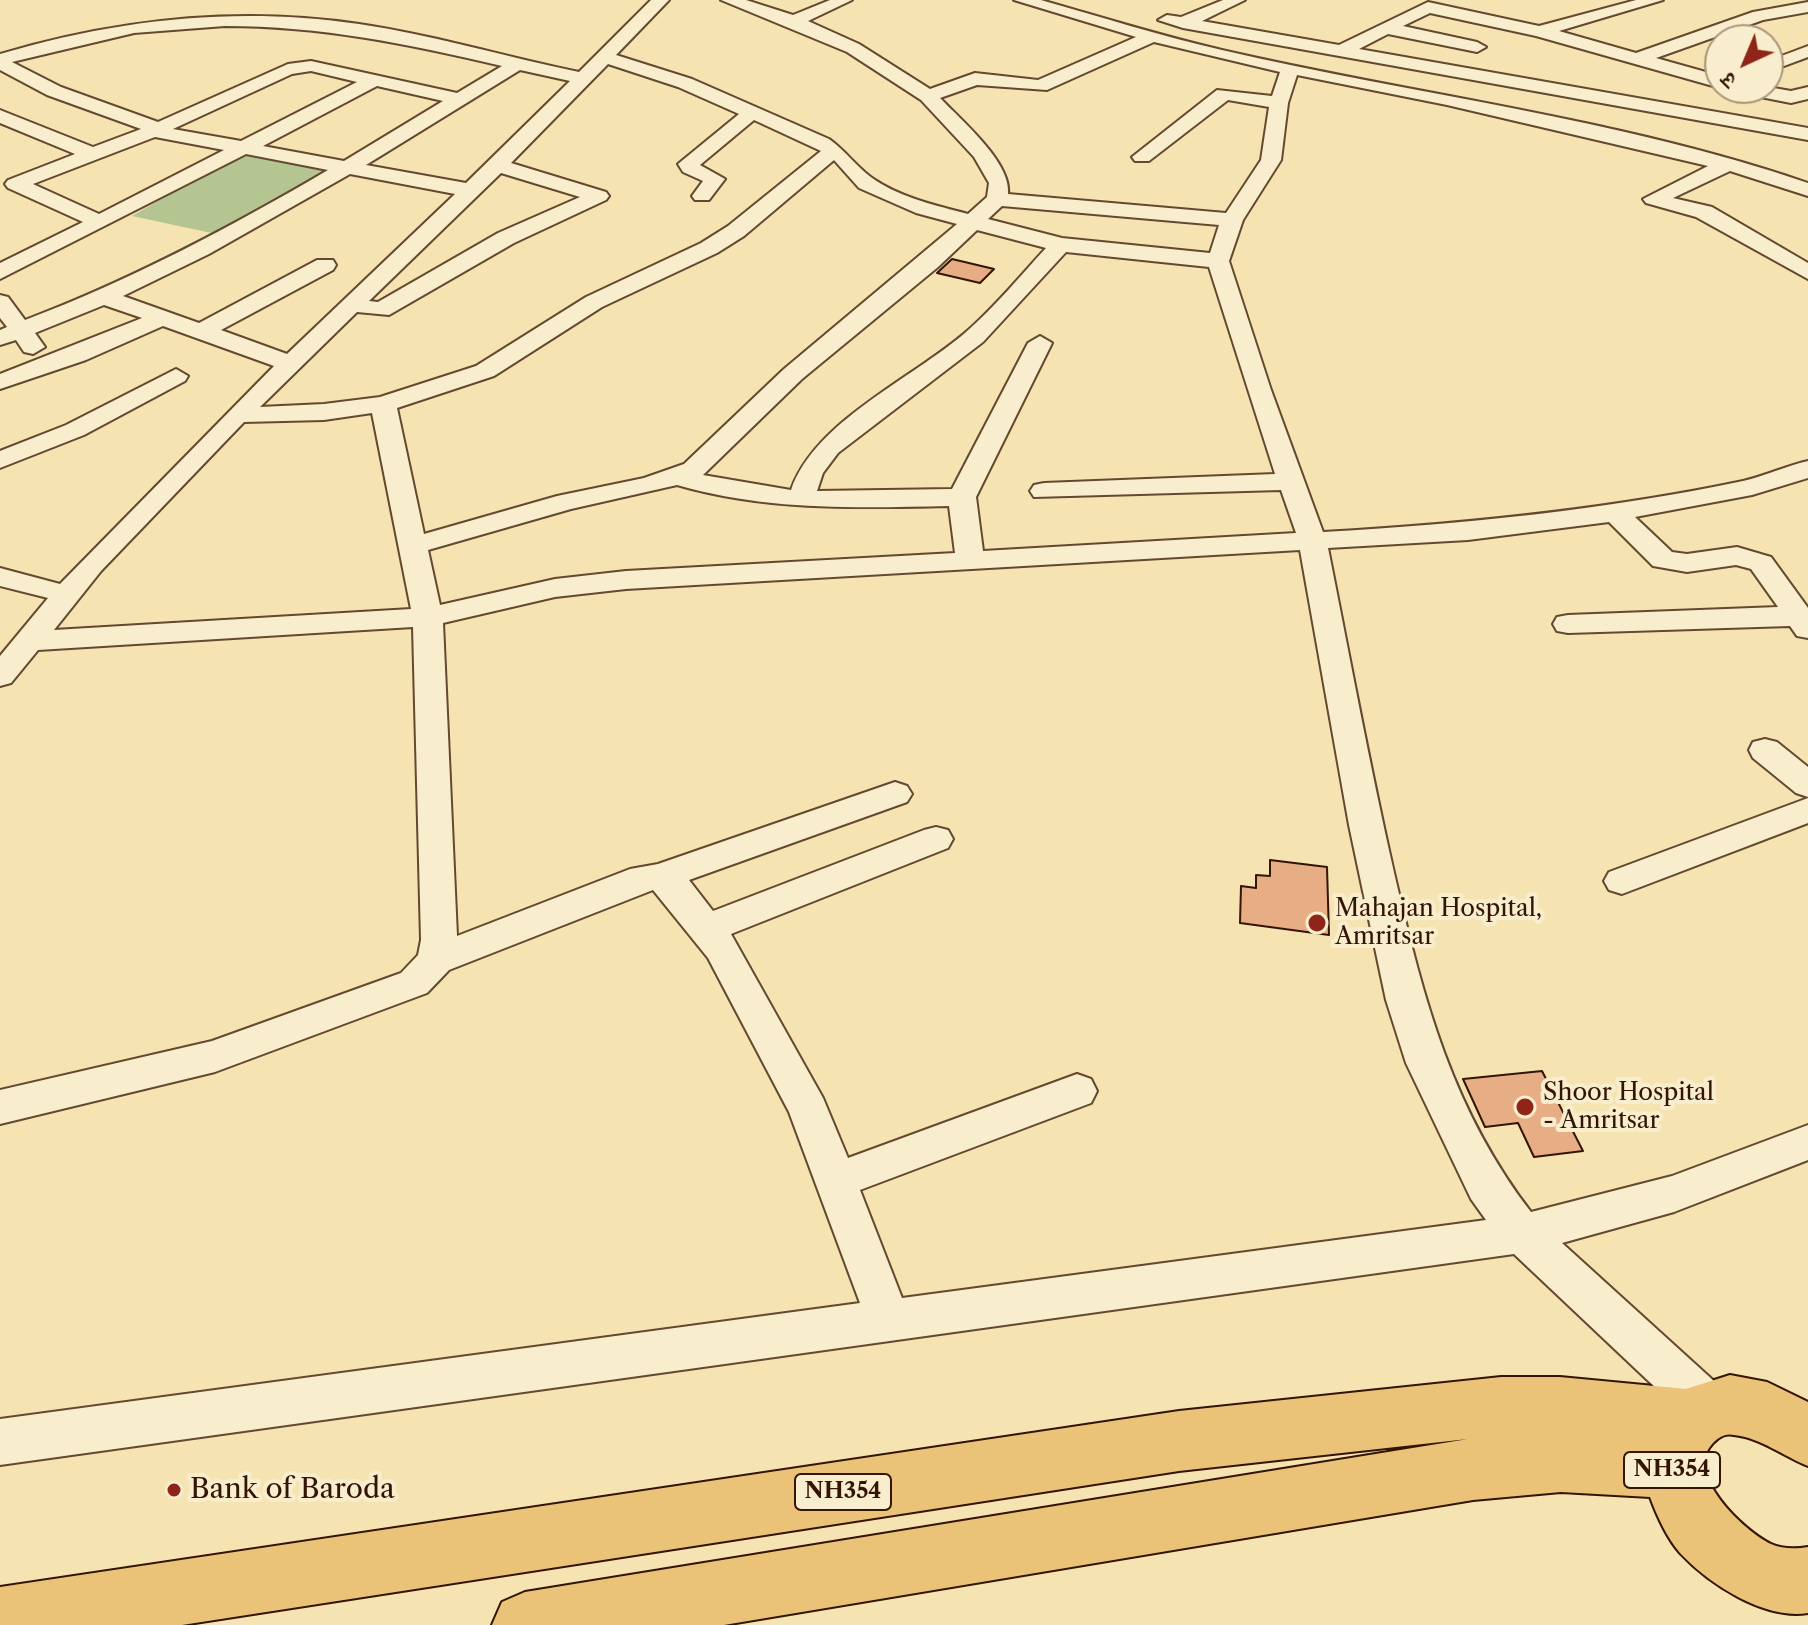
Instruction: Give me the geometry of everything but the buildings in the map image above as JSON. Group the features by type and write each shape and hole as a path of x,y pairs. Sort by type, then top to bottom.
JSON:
{"highway":[{"name":"NH354","path":"0,1620 1179,1441 1501,1406 1560,1406 1690,1432"},
{"name":"NH354","path":"525,1625 1473,1469 1561,1461 1690,1432 1748,1407 1791,1422 1808,1436"},
{"name":"NH354","path":"1690,1432 1684,1508 1716,1546 1758,1573 1806,1586"}],"street":[{"path":"0,676 66,594 237,415 497,165 661,0"},
{"path":"416,545 567,502 679,477 704,461 793,374 974,223 997,199 999,183 982,154 928,96 853,48 794,21 729,0"},
{"path":"794,21 844,0"},
{"path":"1022,0 1289,71 1447,99 1728,165 1808,190"},
{"path":"1044,0 1808,134"},
{"path":"1183,23 1237,0"},
{"path":"1539,31 1655,0"},
{"path":"1341,51 1434,3 1704,77"},
{"path":"1639,58 1759,16 1808,7"},
{"path":"0,61 125,30 204,21 252,21 361,30 584,79"},
{"path":"252,21 282,47 280,56 304,65 459,99"},
{"path":"1385,28 1477,47"},
{"path":"928,96 975,79 1040,86 1153,36"},
{"path":"1784,61 1808,51"},
{"path":"604,57 666,76 753,112 834,150 855,175 878,191 974,223 1061,245 1218,261"},
{"path":"0,61 54,91 155,129 242,149 469,190"},
{"path":"5,183 92,154 288,69 304,65"},
{"path":"10,335 107,298 232,235 516,65"},
{"path":"1289,71 1279,103 1267,172 1232,220 1218,261 1313,542 1366,825 1405,1000 1426,1063 1486,1186 1522,1234 1690,1432"},
{"path":"0,272 375,80"},
{"path":"1142,157 1224,94 1279,103"},
{"path":"702,196 715,179 690,168 688,164 753,112"},
{"path":"0,116 92,154"},
{"path":"237,415 324,412 383,404 485,371 594,302 709,248 736,231 834,150"},
{"path":"350,304 381,310 506,238 599,196 497,165"},
{"path":"1728,165 1653,199 1704,212 1808,272"},
{"path":"5,183 100,222"},
{"path":"997,199 1232,220"},
{"path":"11,243 33,253"},
{"path":"801,500 817,461 829,447 975,337 1061,245"},
{"path":"202,331 325,265"},
{"path":"107,298 290,363"},
{"path":"0,302 10,335 48,366"},
{"path":"0,382 48,366 162,318"},
{"path":"970,560 962,497 1040,343"},
{"path":"0,460 75,430 176,376"},
{"path":"383,404 416,545 428,617 439,940 436,960"},
{"path":"28,641 326,626 428,617 586,583 1468,532 1615,513 1752,487 1808,469"},
{"path":"679,477 731,493 801,500 962,497"},
{"path":"1044,491 1291,482"},
{"path":"1615,513 1663,560 1677,563 1737,556 1752,558 1768,571 1804,622"},
{"path":"0,577 66,594"},
{"path":"1568,624 1804,622"},
{"path":"1765,750 1808,785"},
{"path":"0,1107 215,1056 414,983 436,960 643,878 660,877 895,794"},
{"path":"1622,881 1808,810"},
{"path":"707,928 936,839"},
{"path":"660,877 674,887 707,928 780,1052 838,1180 888,1319"},
{"path":"838,1180 1077,1091"},
{"path":"0,1442 1522,1234 1674,1194 1808,1142"}],"green space":[{"path":"239,154 331,172 221,235 132,216"}],"place":[{"name":"Mahajan Hospital, Amritsar","path":"1317,923"},
{"name":"Shoor Hospital - Amritsar","path":"1525,1107"},
{"name":"Bank of Baroda","path":"174,1490"}]}
